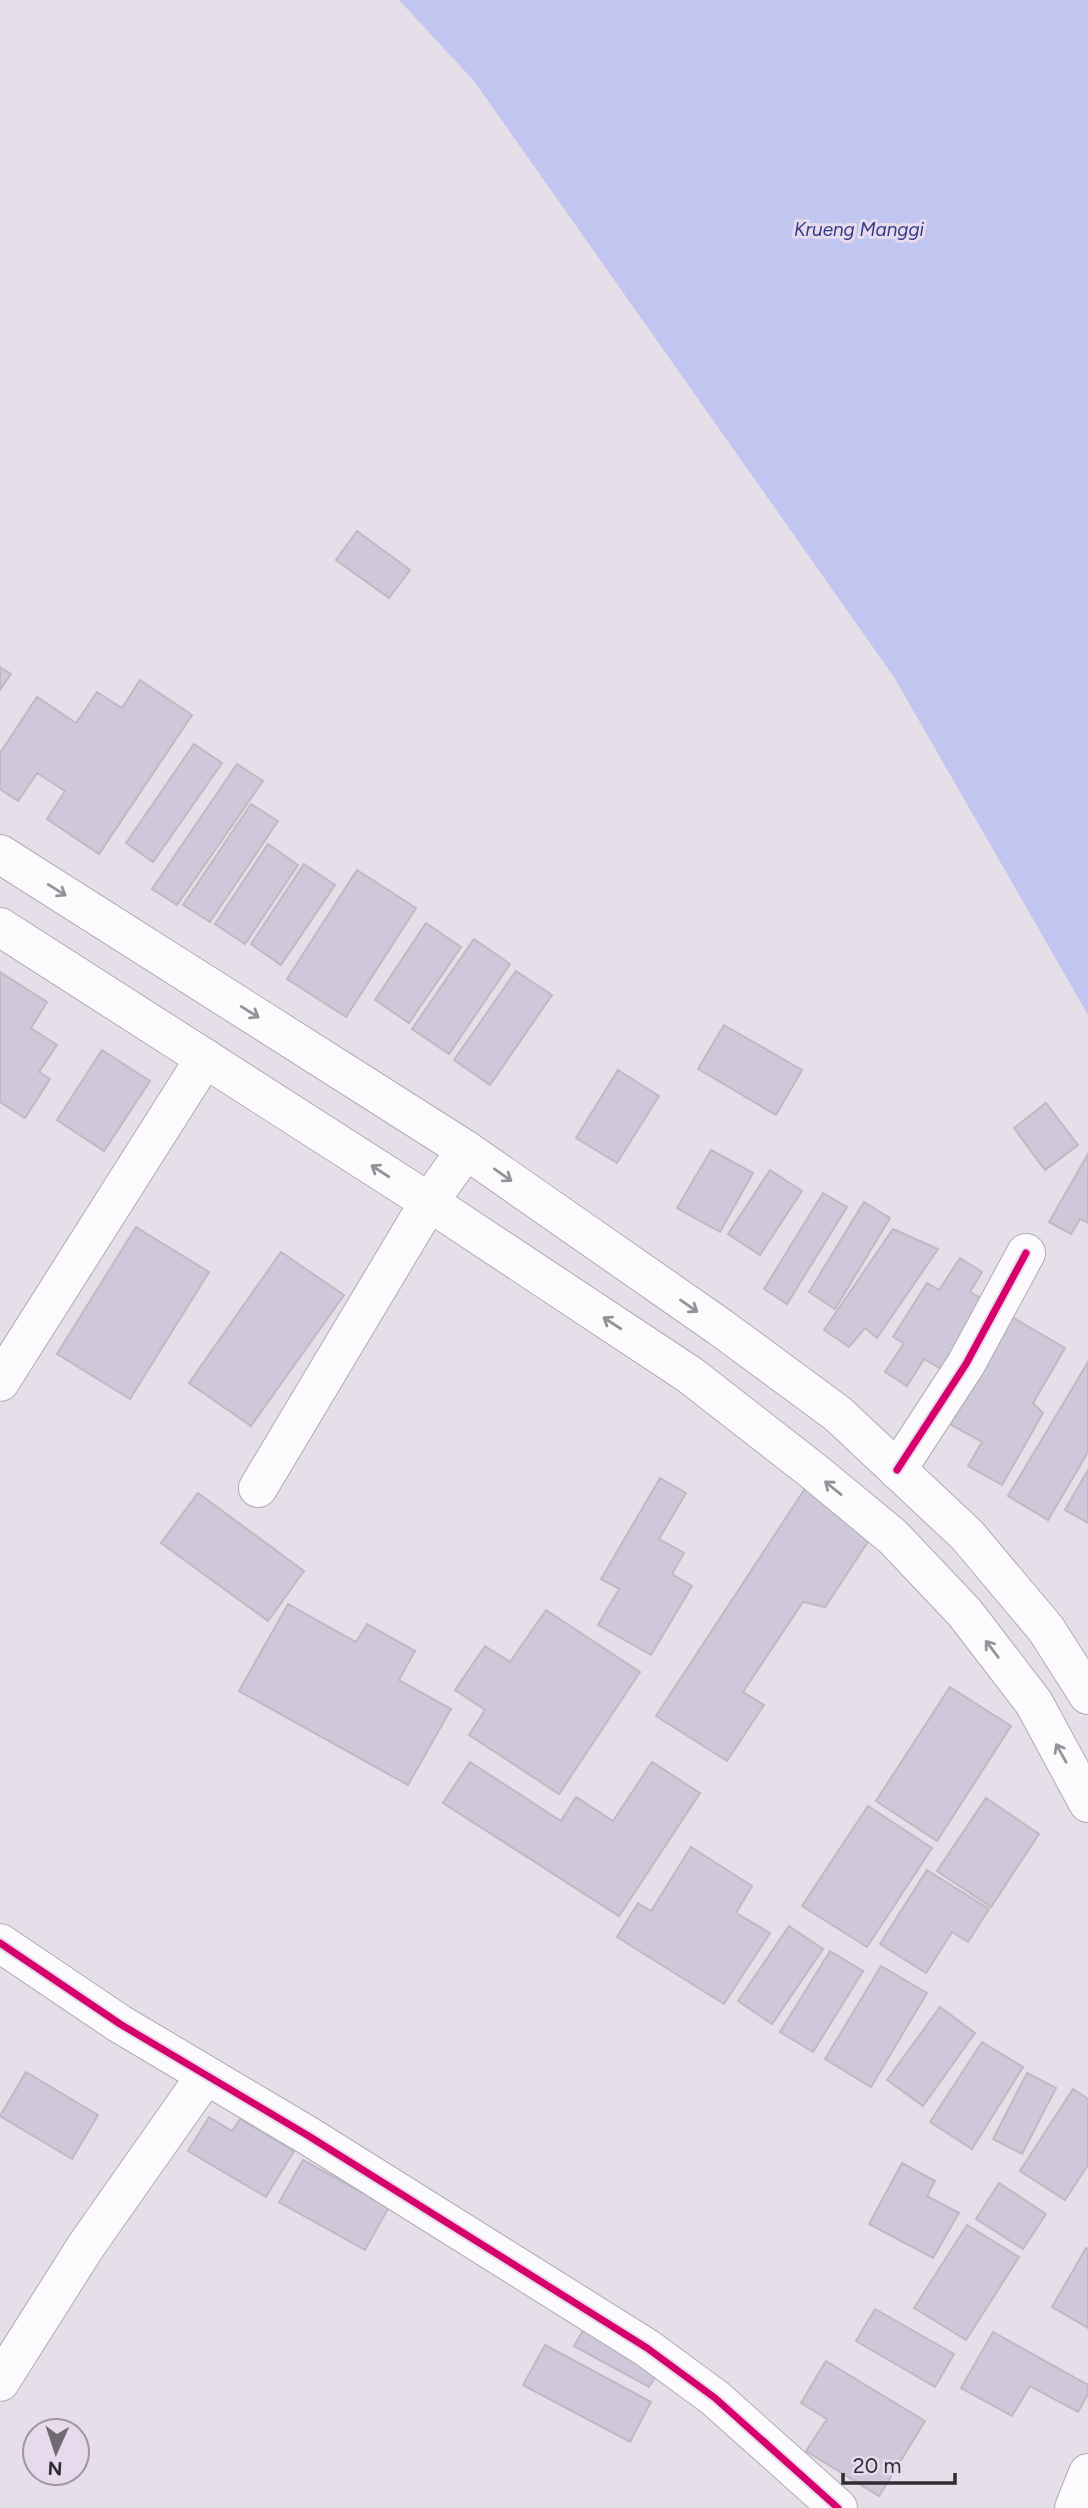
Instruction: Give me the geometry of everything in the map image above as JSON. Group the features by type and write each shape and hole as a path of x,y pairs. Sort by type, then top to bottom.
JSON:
{"main road":[{"path":"0,853 466,1150 720,1327 838,1414 967,1535 1046,1629 1088,1695"},
{"path":"0,927 429,1202 690,1375 893,1537 965,1613 1034,1703 1088,1803"},
{"path":"0,1382 205,1058"},
{"path":"258,1488 429,1202 466,1150"},
{"path":"897,1470 966,1364 1026,1253"},
{"path":"690,1375 720,1327"},
{"path":"0,1943 120,2024 307,2135 647,2348 715,2398 838,2508"},
{"path":"0,2382 86,2246 206,2075"},
{"path":"1074,2508 1088,2473"}],"water":[{"name":"Krueng Manggi","path":"399,0 1088,0 1088,1015 894,677 474,81"}],"building":[{"path":"357,531 410,570 389,598 336,560"},
{"path":"0,667 11,674 0,690"},
{"path":"140,680 192,715 99,854 47,819 65,791 37,773 18,801 0,789 0,753 37,697 76,723 97,692 122,708"},
{"path":"194,744 222,763 153,862 126,843"},
{"path":"237,764 263,781 177,905 152,889"},
{"path":"251,804 278,821 210,922 183,905"},
{"path":"268,844 298,865 245,944 215,924"},
{"path":"304,864 335,885 281,965 251,944"},
{"path":"357,870 416,908 346,1017 287,979"},
{"path":"426,923 461,947 409,1023 375,1000"},
{"path":"474,939 510,964 449,1054 412,1029"},
{"path":"516,971 552,995 490,1085 454,1060"},
{"path":"0,972 47,1002 31,1028 57,1045 39,1072 50,1079 25,1118 0,1102"},
{"path":"724,1025 802,1070 776,1115 698,1069"},
{"path":"102,1050 150,1081 104,1151 57,1120"},
{"path":"618,1070 659,1096 617,1163 576,1138"},
{"path":"1046,1103 1078,1145 1045,1170 1014,1128"},
{"path":"711,1150 753,1173 720,1232 677,1208"},
{"path":"1088,1154 1088,1223 1080,1219 1071,1234 1049,1222"},
{"path":"770,1170 802,1191 760,1255 728,1234"},
{"path":"823,1193 847,1207 787,1304 764,1289"},
{"path":"864,1202 890,1218 835,1309 809,1292"},
{"path":"136,1227 209,1272 130,1399 57,1354"},
{"path":"893,1229 938,1249 877,1338 865,1328 849,1347 824,1330"},
{"path":"281,1252 344,1295 251,1426 189,1383"},
{"path":"960,1258 982,1272 970,1292 984,1300 941,1369 924,1359 907,1386 885,1372 904,1343 893,1337 927,1283 939,1290"},
{"path":"1012,1317 1065,1348 1033,1403 1043,1413 1002,1485 968,1466 982,1442 950,1424"},
{"path":"1088,1362 1088,1452 1048,1520 1008,1496"},
{"path":"1088,1470 1088,1523 1065,1510"},
{"path":"660,1478 686,1493 659,1539 684,1553 672,1574 692,1586 651,1655 598,1625 619,1589 601,1579"},
{"path":"808,1484 877,1528 825,1607 803,1602 743,1692 764,1705 727,1761 656,1716"},
{"path":"198,1493 304,1571 268,1621 161,1543"},
{"path":"288,1604 356,1642 367,1624 415,1651 399,1680 451,1709 408,1785 239,1691"},
{"path":"546,1610 640,1672 559,1794 469,1735 485,1710 455,1690 485,1646 510,1662"},
{"path":"950,1687 1011,1726 937,1841 876,1801"},
{"path":"470,1762 561,1821 576,1797 613,1821 652,1762 700,1793 619,1916 443,1803"},
{"path":"986,1798 1039,1834 991,1907 937,1871"},
{"path":"868,1806 932,1848 867,1947 802,1906"},
{"path":"691,1847 752,1886 736,1913 770,1933 724,2004 617,1937 638,1903 651,1911"},
{"path":"927,1870 989,1909 968,1942 952,1932 926,1973 880,1944"},
{"path":"789,1926 823,1949 772,2024 738,2001"},
{"path":"830,1951 863,1971 813,2052 780,2032"},
{"path":"881,1966 927,1993 871,2087 825,2059"},
{"path":"940,2007 975,2033 923,2106 887,2080"},
{"path":"982,2042 1023,2067 972,2149 930,2122"},
{"path":"26,2072 98,2115 72,2159 0,2116"},
{"path":"1027,2073 1056,2088 1022,2154 993,2139"},
{"path":"1073,2089 1088,2099 1088,2165 1065,2200 1020,2171"},
{"path":"209,2117 232,2131 240,2119 294,2151 266,2197 188,2151"},
{"path":"303,2160 389,2207 365,2250 279,2202"},
{"path":"902,2163 935,2181 927,2196 959,2213 933,2258 869,2224"},
{"path":"999,2183 1046,2214 1023,2249 976,2219"},
{"path":"967,2225 1019,2257 966,2340 914,2308"},
{"path":"1086,2248 1088,2249 1088,2328 1052,2307"},
{"path":"875,2309 954,2354 935,2387 856,2341"},
{"path":"584,2329 659,2371 649,2387 574,2346"},
{"path":"993,2332 1088,2385 1088,2394 1078,2412 1030,2386 1012,2416 961,2388"},
{"path":"545,2345 651,2402 630,2442 523,2385"},
{"path":"826,2361 925,2421 879,2496 806,2451 827,2419 801,2403"}],"cycle path":[{"path":"897,1470 966,1364 1026,1253"},
{"path":"0,1943 120,2024 307,2135 647,2348 715,2398 838,2508"}]}
